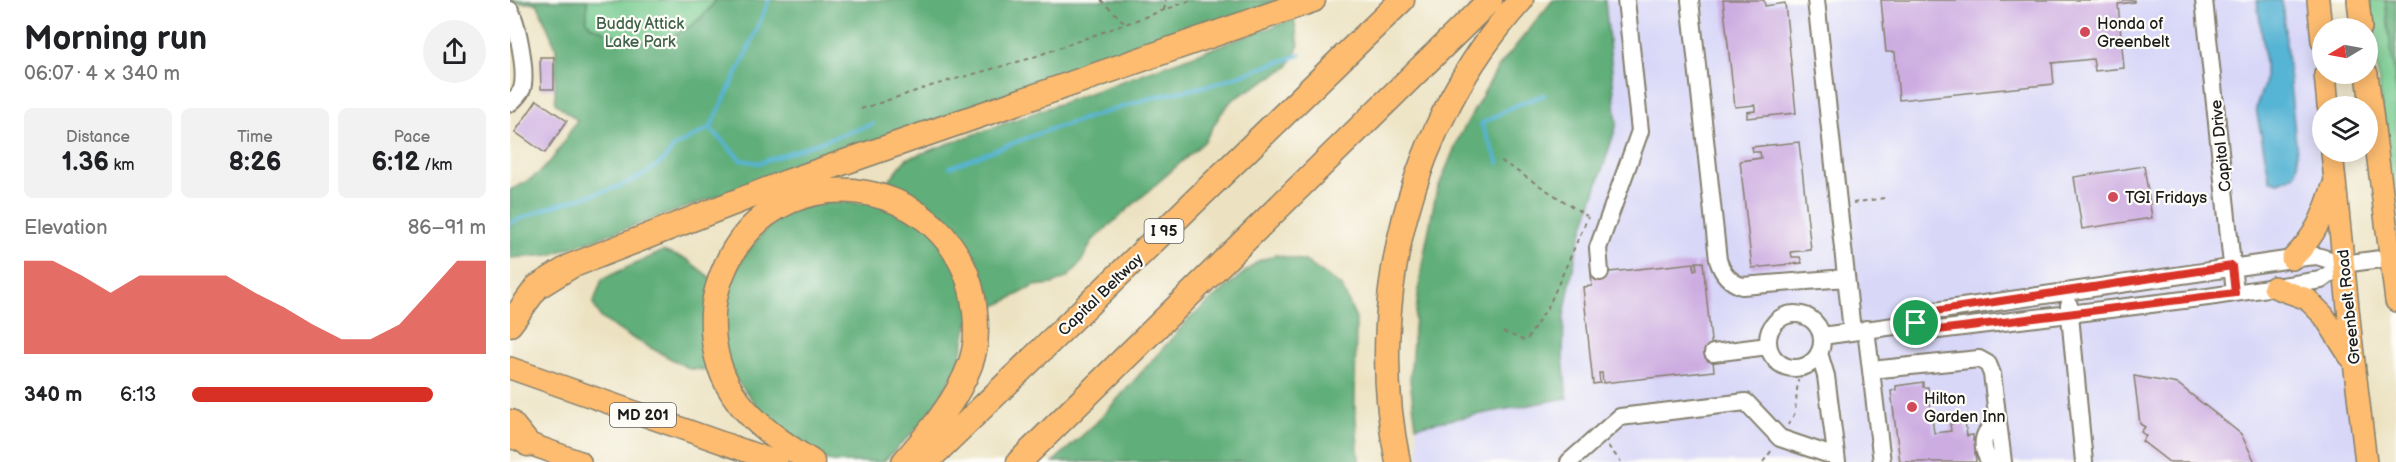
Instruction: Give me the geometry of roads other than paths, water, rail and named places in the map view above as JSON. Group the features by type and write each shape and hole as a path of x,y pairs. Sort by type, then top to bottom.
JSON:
{"highway":[{"path":"510,324 537,287 571,266 787,182 1313,0"},
{"name":"Capital Beltway","path":"926,462 1402,0"},
{"path":"1019,462 1490,0"},
{"path":"1398,462 1389,403 1388,317 1394,269 1405,215 1417,175 1439,124 1460,84 1492,34 1521,0"},
{"path":"812,462 774,438 749,416 730,392 719,368 712,331 714,302 722,274 736,247 756,223 777,208 800,198 822,192 847,190 872,193 920,214 942,233 957,253 970,281 977,335 971,363 961,386 933,428 904,462"},
{"path":"510,422 519,440"}],"main road":[{"path":"2318,0 2320,18"},
{"path":"2358,0 2360,18"},
{"path":"2368,84 2393,257 2396,301"},
{"name":"Greenbelt Road","path":"2333,162 2366,462"},
{"path":"2292,259 2304,247 2319,225 2335,179"},
{"path":"2274,287 2307,299 2324,316 2354,363"},
{"name":"MD 201","path":"510,368 777,462"},
{"path":"519,440 580,462"}],"street":[{"path":"1600,272 1598,248 1640,131 1626,0"},
{"path":"1690,0 1718,260 1722,270 1730,280 1742,286 1846,278"},
{"path":"1816,0 1846,278 1871,370 1882,462"},
{"name":"Capitol Drive","path":"2204,0 2235,293"},
{"path":"510,10 515,22 524,78 520,93 510,103"},
{"path":"1822,336 1916,323 1928,312 2232,266 2317,256 2343,264 2393,257"},
{"path":"1916,323 1930,331 2235,293 2321,279 2343,264"},
{"path":"2067,292 2084,462"},
{"path":"1819,353 1810,364 1800,368 1791,368 1776,361 1768,346 1768,333 1772,325 1783,315 1792,313 1812,319 1817,324 1822,336 1819,353 1826,376 1836,458"},
{"path":"1713,353 1768,346"},
{"path":"1871,370 1979,359 1988,364 1991,369 2003,462"},
{"path":"1569,462 1620,417 1746,402 1780,438 1836,458"},
{"path":"1990,462 1985,453 1984,438 1988,429 1998,424"}],"water":[{"path":"2257,0 2281,0 2283,12 2298,164 2295,175 2279,182 2270,181 2256,109 2265,77 2264,48"}],"waterway":[{"path":"510,223 550,207 618,187 645,174 664,160 674,147 710,128 745,57 769,0"},
{"path":"950,167 1048,130 1154,97 1211,85 1300,55"},
{"path":"1499,163 1481,124 1514,106 1544,95"},
{"path":"710,128 741,160 759,163 873,124"}],"place":[{"name":"Honda of Greenbelt","path":"2085,32"},
{"name":"TGI Fridays","path":"2113,197"},
{"name":"Hilton Garden Inn","path":"1912,407"}],"park label":[{"name":"Buddy Attick Lake Park","path":"640,32"}]}
